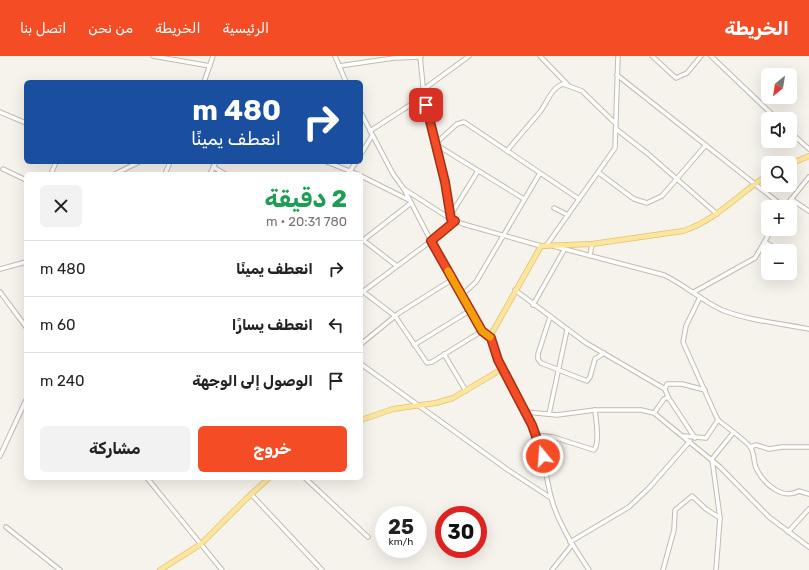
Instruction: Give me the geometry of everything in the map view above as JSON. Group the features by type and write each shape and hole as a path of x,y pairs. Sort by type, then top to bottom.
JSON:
{"main road":[{"path":"797,161 809,156"},
{"path":"363,419 392,409 420,406 447,400 466,391 502,369 494,352 491,338 494,328 515,290 544,246 592,244 683,231 696,226 717,214 761,180"},
{"path":"160,570 201,544 267,480"}],"street":[{"path":"153,56 210,66"},
{"path":"205,80 214,56"},
{"path":"334,56 345,80"},
{"path":"339,66 394,58 420,56 424,96 451,217"},
{"path":"424,89 469,56"},
{"path":"540,56 568,85 584,94 615,123"},
{"path":"404,189 451,217 455,221 502,236 544,246 580,199 615,149 618,56"},
{"path":"652,56 676,78 688,73 701,56"},
{"path":"711,56 770,112"},
{"path":"617,75 775,200"},
{"path":"508,151 527,125 541,110 556,88 563,84 568,85"},
{"path":"370,132 424,96"},
{"path":"0,112 24,122"},
{"path":"363,117 393,174 404,189 431,241 482,331 491,338"},
{"path":"435,144 457,124 463,121 580,199"},
{"path":"616,129 677,178 717,214"},
{"path":"363,151 372,136"},
{"path":"797,138 809,149"},
{"path":"435,144 524,199"},
{"path":"599,173 634,199 644,203 658,199 705,146"},
{"path":"120,172 135,164"},
{"path":"211,172 215,164"},
{"path":"331,164 349,172"},
{"path":"214,167 222,172"},
{"path":"3,169 24,179"},
{"path":"451,217 478,171"},
{"path":"462,295 476,282 540,173"},
{"path":"363,177 410,202"},
{"path":"809,177 791,199 809,211"},
{"path":"363,240 410,202"},
{"path":"554,208 568,215"},
{"path":"363,290 431,241 455,221"},
{"path":"694,292 752,260 768,236"},
{"path":"363,242 397,266"},
{"path":"590,255 592,244"},
{"path":"552,246 664,275 700,297 732,313 809,329"},
{"path":"534,304 564,250"},
{"path":"0,269 24,263"},
{"path":"363,342 395,316 453,279"},
{"path":"515,290 567,330 604,354 665,389 668,397 695,438"},
{"path":"0,292 24,324"},
{"path":"363,292 395,316 427,363 482,331"},
{"path":"700,297 689,317 683,339 687,353 718,420 750,446 757,470 770,486 788,495 793,495 799,491 809,494"},
{"path":"414,345 471,310"},
{"path":"550,317 538,359 541,363 587,380 590,377 595,359 604,354"},
{"path":"549,414 567,330"},
{"path":"444,354 466,391"},
{"path":"363,365 508,470 551,498"},
{"path":"502,369 526,412 536,435 543,456 551,498 571,543 589,570"},
{"path":"665,389 669,383 682,384 705,390"},
{"path":"654,413 664,398 668,397"},
{"path":"0,456 24,404"},
{"path":"526,412 565,415 595,410 641,410 654,413 712,459 761,511 809,547"},
{"path":"536,435 553,437 594,450 596,448 597,431 595,410"},
{"path":"683,436 706,438 718,420"},
{"path":"716,570 720,518 712,459 734,434"},
{"path":"552,570 571,543 629,506 649,488 690,441"},
{"path":"750,446 756,445 770,449 782,447 809,447"},
{"path":"149,480 222,570"},
{"path":"307,480 368,537"},
{"path":"251,494 322,570"},
{"path":"663,570 674,530 675,511 677,507 692,496 706,510 720,518"},
{"path":"788,532 809,509"},
{"path":"6,527 60,570"}],"slow traffic":[{"path":"448,271 482,331 490,337"}],"route":[{"path":"426,105 445,182 451,219 455,221 431,241 482,331 491,338 494,352 526,412 543,456"}]}
